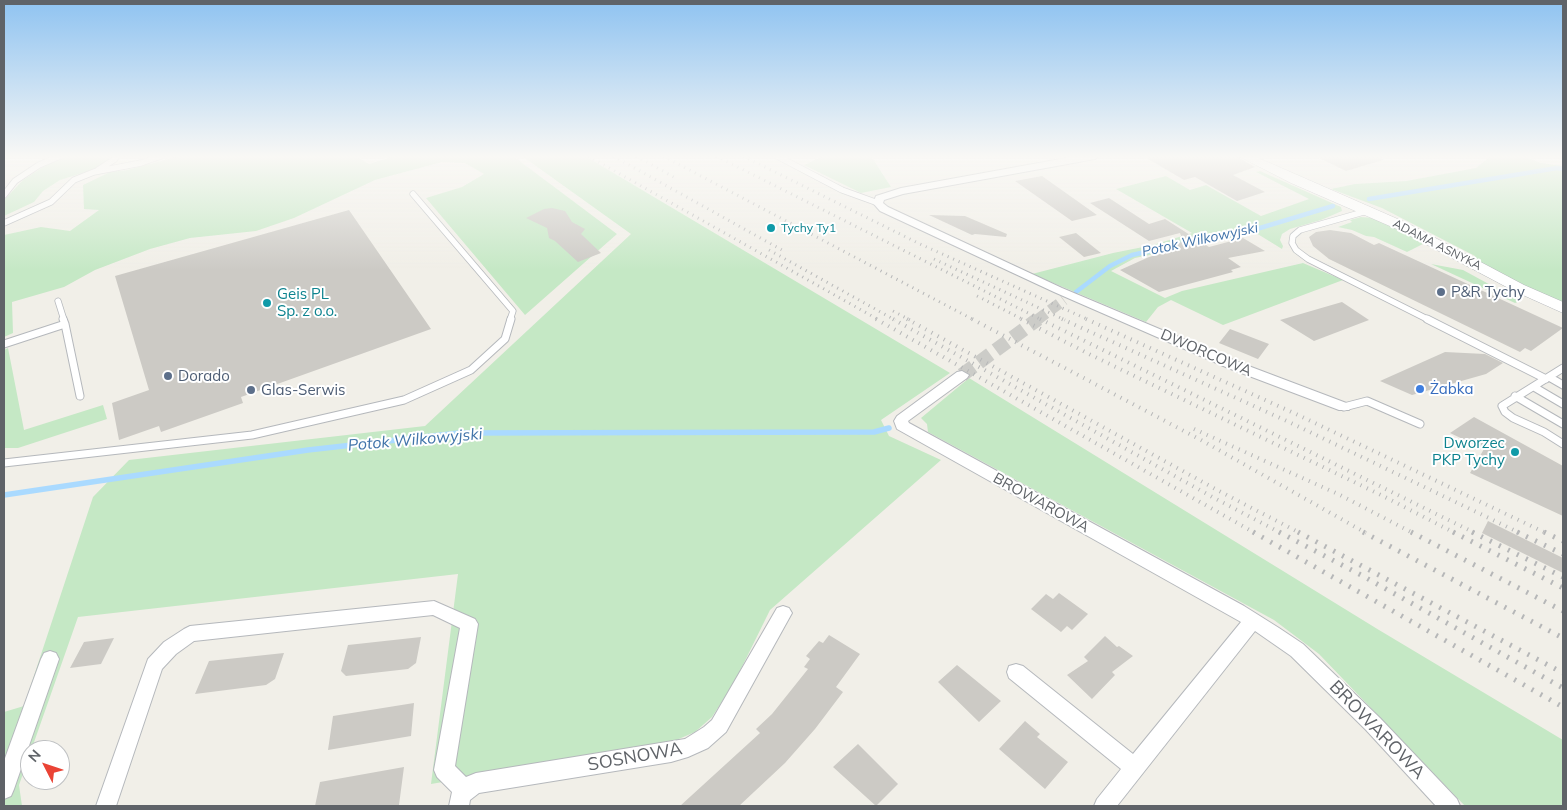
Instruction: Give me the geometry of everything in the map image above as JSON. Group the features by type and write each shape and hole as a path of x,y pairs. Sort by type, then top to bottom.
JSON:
{"street":[{"path":"878,203 880,198 893,194"},
{"name":"ADAMA ASNYKA","path":"1329,194 1412,230 1519,288 1563,308"},
{"name":"DWORCOWA","path":"878,203 884,209 1067,297 1233,365 1344,407"},
{"name":"ADAMA ASNYKA","path":"1519,288 1526,295 1563,316"},
{"name":"BROWAROWA","path":"962,375 902,419 900,421 902,426 1253,620 1296,650 1373,724 1450,806"},
{"path":"106,806 154,665 170,648 190,634 434,608 469,624 444,770 462,798"},
{"name":"SOSNOWA","path":"462,798 476,783 671,752 688,748 701,741 719,726 783,613"},
{"path":"1104,806 1253,620"},
{"path":"4,789 50,659"},
{"path":"1016,672 1135,768"}],"lane":[{"path":"4,223 50,202 59,194"},
{"path":"4,463 252,435 404,400 471,370 505,339 513,311 413,194"},
{"path":"853,194 878,203"},
{"path":"1368,210 1300,230 1293,236 1292,242 1296,250 1308,259 1563,385"},
{"path":"58,301 65,324 80,396"},
{"path":"4,344 65,324"},
{"path":"1563,368 1534,387 1515,396 1502,406 1504,412 1563,444"},
{"path":"1534,387 1563,404"},
{"path":"1515,396 1563,424"},
{"path":"1344,407 1368,401 1420,424"}],"green space":[{"path":"10,194 41,194 34,202 4,216 4,200"},
{"path":"83,194 346,194 294,218 256,231 190,238 150,249 95,270 64,287 12,302 13,333 4,337 4,235 41,227 70,231 99,210 84,209"},
{"path":"440,194 563,194 617,234 525,315 426,198"},
{"path":"575,194 649,194 950,373 881,420 889,436 941,460 770,610 734,683 712,717 695,732 667,744 431,784 458,574 78,617 35,740 20,740 19,785 22,806 4,806 4,712 24,706 93,497 129,460 425,426 631,234"},
{"path":"1124,194 1222,194 1261,216 1309,199 1299,194 1311,194 1341,207 1342,211 1321,220 1290,229 1282,234 1280,240 1283,246 1282,249 1256,233 1135,258 1111,271 1165,298 1182,291 1303,263 1343,280 1223,325 1171,300 1158,307 1146,322 1032,274 1113,253 1153,245 1192,233"},
{"path":"1344,194 1563,194 1563,305 1503,275 1475,259 1475,256 1382,208"},
{"path":"1361,217 1374,218 1420,240 1423,244 1407,252 1374,237 1338,227 1352,222 1350,220"},
{"path":"1431,264 1463,270 1520,301 1515,303"},
{"path":"8,348 24,430 103,405 107,419 18,448 4,448 4,350"},
{"path":"969,378 1379,630 1563,740 1563,806 1465,806 1319,654 1274,620 928,432 927,424 921,418"}],"building":[{"path":"1033,194 1067,194 1097,215 1072,221"},
{"path":"1224,194 1259,194 1237,201"},
{"path":"1109,198 1149,224 1165,219 1209,247 1243,238 1265,251 1228,258 1241,267 1231,270 1233,272 1159,292 1120,270 1149,257 1167,252 1164,250 1183,241 1180,233 1149,241 1090,203"},
{"path":"552,208 565,211 572,222 585,229 581,234 601,253 578,262 555,241 549,238 547,228 526,218 544,209"},
{"name":"Geis PL Sp. z o.o.","path":"349,210 431,329 241,397 243,403 161,432 159,426 119,440 112,403 149,390 115,276"},
{"path":"929,215 965,216 1007,234 1006,237 972,235"},
{"name":"P&R Tychy","path":"1330,230 1351,233 1374,245 1379,243 1563,328 1531,351 1525,348 1520,352 1329,259 1313,246 1309,237 1316,232"},
{"path":"1076,233 1101,253 1084,257 1059,237"},
{"path":"1342,302 1369,320 1314,341 1280,320"},
{"path":"1230,329 1269,344 1258,359 1219,343"},
{"path":"1445,352 1485,354 1503,363 1486,374 1412,395 1380,381"},
{"path":"1474,417 1563,466 1563,516 1470,473 1484,449 1450,433"},
{"path":"1488,521 1563,558 1563,573 1482,533"},
{"path":"1059,593 1088,614 1072,630 1067,626 1061,632 1031,609 1046,594 1053,599"},
{"path":"829,635 860,654 836,687 843,692 815,729 785,763 739,806 680,806 760,733 756,729 772,714 808,669 804,667 810,659 806,656 819,641 823,643"},
{"path":"1105,636 1117,647 1119,646 1133,656 1112,672 1115,675 1092,699 1067,675 1088,661 1084,657"},
{"path":"421,637 416,663 408,669 346,676 341,671 348,645"},
{"path":"114,638 101,664 70,668 84,642"},
{"path":"284,653 275,679 266,685 195,694 209,661"},
{"path":"957,665 1001,701 979,722 938,682"},
{"path":"414,703 411,736 328,750 333,716"},
{"path":"1025,721 1040,734 1037,737 1068,762 1045,789 999,749"},
{"path":"858,744 898,784 876,806 833,767"},
{"path":"404,767 399,805 315,806 320,782"}],"waterway":[{"name":"Potok Wilkowyjski","path":"1369,199 1401,194"},
{"name":"Potok Wilkowyjski","path":"1190,242 1250,231 1333,206"},
{"name":"Potok Wilkowyjski","path":"1076,292 1110,266 1132,255 1181,244"},
{"name":"Potok Wilkowyjski","path":"4,495 308,450 459,433 874,432 889,428"}],"tunnel":[{"path":"1037,320 1064,300"},
{"path":"962,375 1038,319"}],"railway":[{"path":"655,194 879,320"},
{"path":"681,194 782,250"},
{"path":"735,194 974,320"},
{"path":"791,194 1041,319"},
{"path":"819,194 920,244 1089,320"},
{"path":"769,250 895,320"},
{"path":"934,259 1065,320"},
{"path":"977,296 1024,320"},
{"path":"893,311 910,320"},
{"path":"876,319 1255,533"},
{"path":"893,319 1216,499 1281,533"},
{"path":"907,319 1219,491 1300,533"},
{"path":"972,319 1201,440 1366,533"},
{"path":"1021,319 1455,533"},
{"path":"1041,319 1475,533"},
{"path":"1062,319 1289,422 1520,533"},
{"path":"1086,319 1296,414 1546,533"},
{"path":"1194,429 1338,494 1413,533"},
{"path":"1253,532 1563,707"},
{"path":"1279,532 1361,575 1563,688"},
{"path":"1298,532 1563,673"},
{"path":"1363,532 1563,638"},
{"path":"1411,532 1563,611"},
{"path":"1453,532 1563,588"},
{"path":"1472,532 1563,577"},
{"path":"1517,532 1563,554"},
{"path":"1544,532 1563,541"}],"place":[{"name":"Tychy Ty1","path":"771,228"},
{"name":"P&R Tychy","path":"1441,292"},
{"name":"Geis PL Sp. z o.o.","path":"267,303"},
{"name":"Dorado","path":"168,376"},
{"name":"Żabka","path":"1420,389"},
{"name":"Glas-Serwis","path":"251,390"},
{"name":"Dworzec PKP Tychy","path":"1515,452"}]}
